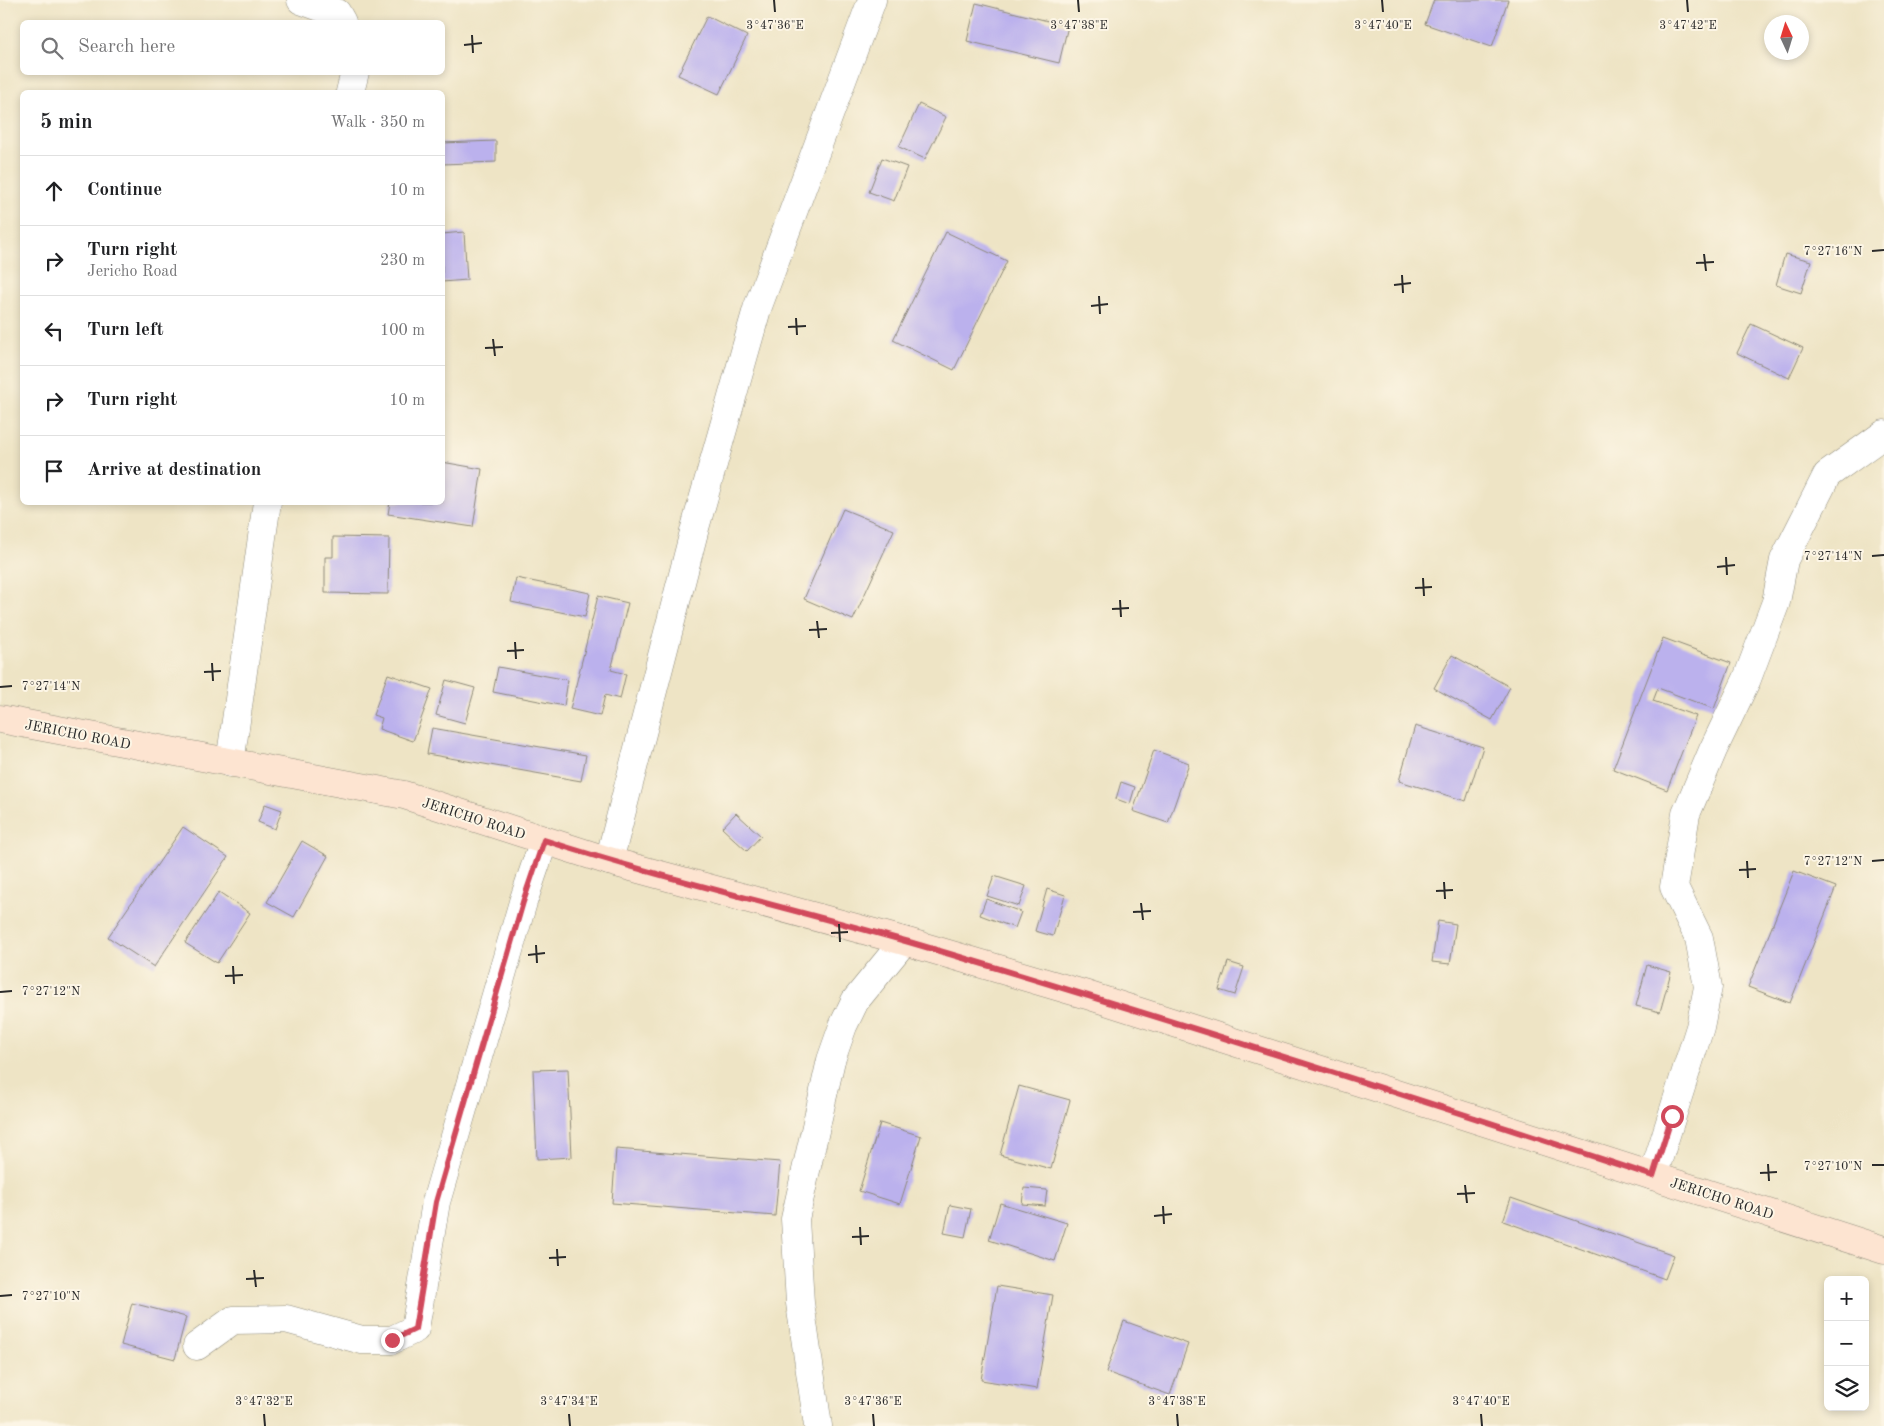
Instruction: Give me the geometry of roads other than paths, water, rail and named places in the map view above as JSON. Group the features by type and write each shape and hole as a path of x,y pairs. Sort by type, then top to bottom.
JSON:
{"street":[{"path":"301,0 337,13 341,20"},
{"path":"609,861 695,528 757,309 872,0"},
{"path":"350,90 354,75"},
{"path":"1653,1176 1700,1027 1708,988 1698,938 1674,887 1686,814 1713,750 1747,679 1776,602 1784,560 1827,475 1884,434"},
{"path":"230,763 267,505"},
{"name":"JERICHO ROAD","path":"0,719 404,795 609,861 904,941 1087,995 1884,1250"},
{"path":"197,1346 233,1320 286,1319 362,1340 392,1340 415,1329 436,1202 523,902 544,840"},
{"path":"818,1426 800,1303 795,1219 831,1060 843,1026 855,1001 904,941"}]}
